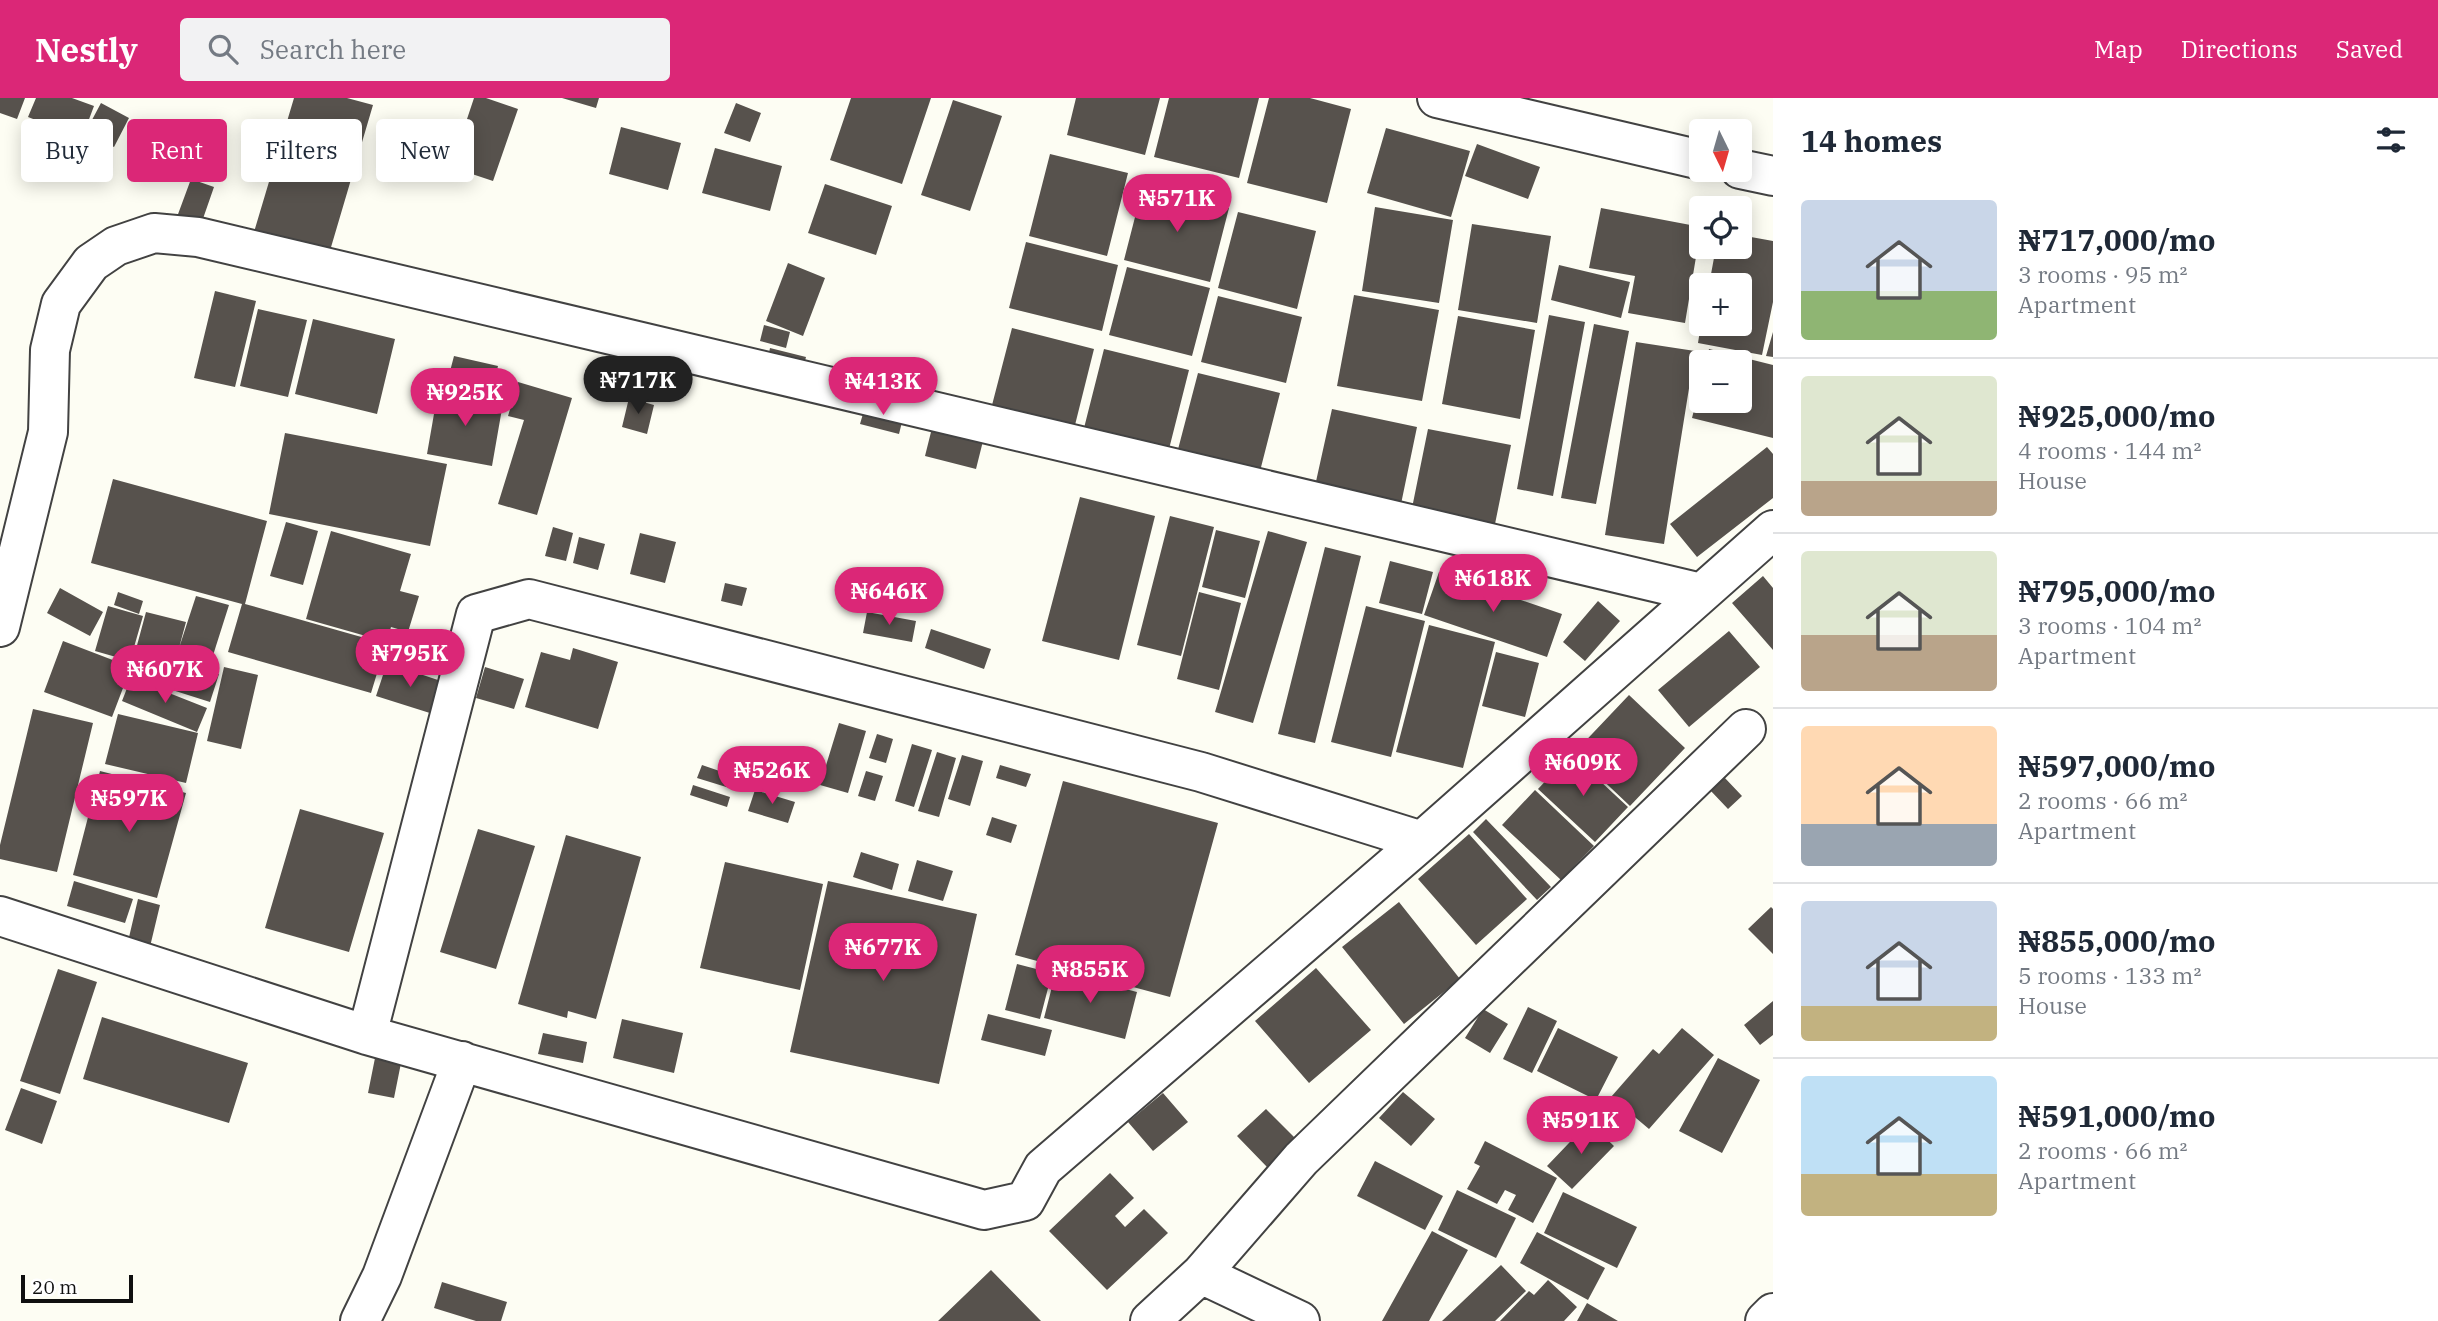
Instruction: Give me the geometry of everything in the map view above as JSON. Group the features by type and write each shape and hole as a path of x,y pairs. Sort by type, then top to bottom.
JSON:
{"street":[{"path":"1437,98 1689,157"},
{"path":"1752,172 1773,176"},
{"path":"0,627 48,432 50,350 61,304 91,263 116,246 154,233 211,241 1701,593"},
{"path":"0,916 367,1035 984,1210 1025,1201 1043,1168 1422,841 1773,530"},
{"path":"367,1035 476,614 529,599 1201,772 1422,841"},
{"path":"1150,1321 1201,1273 1301,1159 1746,729"},
{"path":"360,1321 382,1276 462,1061"},
{"path":"1201,1273 1300,1321"},
{"path":"1765,1321 1773,1313"}],"building":[{"path":"0,98 25,98 17,119 0,113"},
{"path":"36,98 72,98 94,106 89,119 28,117"},
{"path":"294,98 347,98 373,105 362,142 362,119 288,119"},
{"path":"474,98 486,98 518,109 493,181 474,175 474,119 467,119"},
{"path":"562,98 599,98 596,108"},
{"path":"851,98 931,98 902,184 830,160"},
{"path":"1076,98 1160,98 1145,155 1067,135"},
{"path":"1169,98 1259,98 1239,178 1154,157"},
{"path":"1269,98 1310,98 1351,109 1327,203 1247,183"},
{"path":"953,100 1002,116 970,211 921,195"},
{"path":"101,103 129,118 114,147 113,119 92,119"},
{"path":"736,103 761,113 750,142 724,133"},
{"path":"621,127 681,143 668,190 609,174"},
{"path":"1386,128 1470,151 1451,217 1367,193"},
{"path":"1477,144 1540,167 1528,199 1465,176"},
{"path":"715,148 782,166 770,211 702,193"},
{"path":"1050,154 1128,173 1107,256 1029,236"},
{"path":"190,182 214,187 198,233 174,225"},
{"path":"269,182 350,182 329,254 254,232"},
{"path":"825,184 892,206 876,255 808,233"},
{"path":"1143,186 1229,208 1210,282 1124,260"},
{"path":"1375,207 1453,220 1439,303 1362,291"},
{"path":"1601,208 1689,225 1689,259 1696,259 1693,273 1689,273 1685,323 1628,313 1635,276 1589,268"},
{"path":"1238,212 1316,231 1297,309 1218,288"},
{"path":"1472,224 1551,236 1537,323 1458,310"},
{"path":"1752,237 1773,241 1773,302 1762,355 1752,353 1752,350 1735,350 1698,343 1699,336 1752,336 1752,273 1711,273 1714,259 1752,259"},
{"path":"1026,242 1118,265 1102,331 1009,308"},
{"path":"788,263 825,278 803,336 766,321"},
{"path":"1559,265 1630,282 1621,318 1551,300"},
{"path":"1127,267 1210,288 1192,356 1109,335"},
{"path":"215,291 256,301 235,387 194,378"},
{"path":"1354,295 1439,310 1422,401 1337,386"},
{"path":"1218,296 1302,317 1286,383 1201,362"},
{"path":"258,309 307,320 288,397 240,386"},
{"path":"1549,315 1585,322 1553,496 1517,489"},
{"path":"1458,316 1535,330 1520,419 1442,404"},
{"path":"313,319 395,339 377,414 295,394"},
{"path":"1594,324 1629,331 1596,504 1561,498"},
{"path":"764,325 790,332 786,348 760,341"},
{"path":"1012,328 1094,349 1074,429 991,409"},
{"path":"1773,332 1773,357 1766,356"},
{"path":"1636,342 1689,350 1689,388 1664,544 1605,535"},
{"path":"770,348 806,357 801,376 766,367"},
{"path":"1104,349 1189,370 1168,453 1083,432"},
{"path":"454,356 498,366 492,390 448,379"},
{"path":"1752,360 1773,365 1773,438 1692,418 1693,413 1752,413"},
{"path":"1198,373 1280,393 1258,479 1176,457"},
{"path":"518,382 572,398 537,515 498,504 524,420 508,416"},
{"path":"438,391 503,403 492,466 427,454"},
{"path":"629,398 654,405 647,434 622,427"},
{"path":"867,400 905,410 899,434 860,424"},
{"path":"1332,409 1417,427 1401,504 1315,486"},
{"path":"933,424 984,437 976,469 925,456"},
{"path":"1428,429 1511,445 1495,524 1412,508"},
{"path":"285,433 447,464 430,546 269,514"},
{"path":"1767,447 1773,454 1773,498 1697,557 1670,524"},
{"path":"113,479 267,521 245,604 386,644 371,693 228,652 242,604 91,563"},
{"path":"1080,497 1155,516 1119,660 1042,641"},
{"path":"1170,516 1214,527 1181,656 1137,645"},
{"path":"286,522 318,531 303,585 270,576"},
{"path":"553,527 573,533 566,561 545,556"},
{"path":"1216,530 1260,541 1245,598 1202,587"},
{"path":"331,531 411,554 400,591 419,596 408,632 391,627 387,642 306,619"},
{"path":"1268,531 1307,542 1253,723 1215,712"},
{"path":"640,533 676,542 665,583 630,574"},
{"path":"579,537 605,544 598,570 573,563"},
{"path":"1325,547 1361,556 1315,743 1278,734"},
{"path":"1390,561 1433,572 1422,614 1379,603"},
{"path":"1439,572 1562,614 1547,657 1424,615"},
{"path":"1763,576 1773,588 1773,650 1732,603"},
{"path":"725,583 747,588 742,606 721,601"},
{"path":"60,588 103,612 90,636 47,613"},
{"path":"118,592 143,601 139,614 114,605"},
{"path":"1199,592 1241,603 1219,690 1177,679"},
{"path":"196,596 229,605 209,668 136,649 146,612 186,622 179,648"},
{"path":"1598,601 1620,621 1585,661 1563,642"},
{"path":"108,606 143,616 130,661 95,651"},
{"path":"1366,606 1425,621 1391,757 1331,742"},
{"path":"867,612 916,621 912,642 863,633"},
{"path":"1429,625 1495,642 1463,768 1396,752"},
{"path":"931,629 991,649 984,669 925,648"},
{"path":"1729,631 1760,667 1689,727 1658,690"},
{"path":"63,641 131,667 112,717 44,692"},
{"path":"573,648 618,662 598,729 525,707 541,652 570,660"},
{"path":"1496,652 1539,663 1525,717 1482,706"},
{"path":"141,653 170,660 163,686 134,678"},
{"path":"175,660 219,674 210,702 166,688"},
{"path":"387,663 444,682 433,714 376,696"},
{"path":"224,667 258,675 241,749 207,741"},
{"path":"485,667 524,679 514,709 476,698"},
{"path":"131,678 207,708 197,732 122,701"},
{"path":"1629,695 1685,748 1630,806 1574,753"},
{"path":"33,709 93,723 57,872 0,859 0,845"},
{"path":"118,714 198,733 186,783 105,764"},
{"path":"839,723 866,731 848,793 820,785"},
{"path":"877,734 893,739 886,763 869,758"},
{"path":"912,744 932,750 914,807 895,801"},
{"path":"937,752 956,758 939,817 918,811"},
{"path":"1571,754 1628,807 1595,842 1538,789"},
{"path":"962,755 983,761 970,806 948,799"},
{"path":"702,765 740,778 736,790 697,778"},
{"path":"1000,765 1031,774 1026,787 996,778"},
{"path":"100,771 186,793 157,898 73,875"},
{"path":"866,771 883,776 875,801 858,796"},
{"path":"1724,777 1742,796 1728,809 1710,790"},
{"path":"1063,781 1218,823 1170,997 1015,955"},
{"path":"693,785 730,797 727,807 690,795"},
{"path":"755,790 795,802 788,823 748,811"},
{"path":"1535,790 1594,846 1561,880 1502,825"},
{"path":"300,809 384,833 349,952 265,928"},
{"path":"992,817 1017,825 1011,843 986,835"},
{"path":"1486,819 1551,887 1537,900 1473,832"},
{"path":"478,829 535,846 496,969 440,952"},
{"path":"1469,834 1527,899 1476,945 1418,879"},
{"path":"566,835 641,857 596,1019 568,1011 567,1018 518,1004"},
{"path":"861,852 899,864 892,890 853,877"},
{"path":"917,860 953,871 943,901 908,891"},
{"path":"725,862 823,884 800,990 700,968"},
{"path":"74,881 133,899 125,923 67,906"},
{"path":"828,881 977,914 939,1084 790,1052"},
{"path":"138,899 160,905 148,955 126,950"},
{"path":"1399,902 1460,979 1404,1024 1342,947"},
{"path":"1771,907 1773,909 1773,954 1748,929"},
{"path":"1017,964 1052,973 1040,1019 1005,1010"},
{"path":"1316,968 1371,1030 1309,1083 1255,1021"},
{"path":"58,969 97,982 60,1094 20,1081"},
{"path":"1056,971 1137,992 1125,1039 1044,1018"},
{"path":"1773,1001 1773,1035 1760,1045 1744,1025"},
{"path":"1528,1007 1557,1021 1532,1073 1503,1059"},
{"path":"1483,1009 1508,1024 1490,1053 1465,1038"},
{"path":"988,1014 1052,1030 1045,1056 981,1040"},
{"path":"102,1017 248,1063 229,1123 83,1079"},
{"path":"622,1019 683,1033 674,1073 613,1058"},
{"path":"1558,1028 1618,1057 1596,1100 1537,1071"},
{"path":"1682,1028 1714,1055 1649,1129 1611,1097 1653,1049 1659,1054"},
{"path":"543,1033 587,1042 583,1063 538,1054"},
{"path":"375,1058 401,1063 394,1098 368,1093"},
{"path":"1718,1058 1760,1080 1722,1153 1679,1131"},
{"path":"21,1088 57,1101 42,1144 5,1130"},
{"path":"1403,1092 1435,1119 1411,1146 1379,1118"},
{"path":"1163,1093 1188,1122 1153,1151 1128,1122"},
{"path":"1266,1109 1296,1139 1267,1167 1237,1136"},
{"path":"1589,1122 1614,1146 1572,1189 1547,1166"},
{"path":"1485,1141 1557,1178 1533,1223 1508,1210 1516,1195 1505,1190 1497,1204 1467,1189 1480,1166 1474,1163"},
{"path":"1375,1161 1443,1196 1425,1230 1357,1196"},
{"path":"1110,1173 1134,1198 1115,1216 1125,1227 1144,1209 1168,1233 1107,1290 1049,1231"},
{"path":"1457,1190 1516,1218 1496,1258 1438,1230"},
{"path":"1563,1192 1637,1227 1617,1268 1544,1233"},
{"path":"1432,1231 1468,1250 1429,1321 1382,1321"},
{"path":"1537,1232 1605,1268 1588,1300 1520,1263"},
{"path":"1501,1265 1526,1291 1495,1321 1442,1321"},
{"path":"991,1270 1041,1321 938,1321"},
{"path":"1548,1280 1577,1307 1564,1321 1500,1321 1529,1291 1534,1295"},
{"path":"442,1282 507,1302 501,1321 476,1321 434,1308"},
{"path":"1587,1303 1618,1321 1577,1321"}]}
